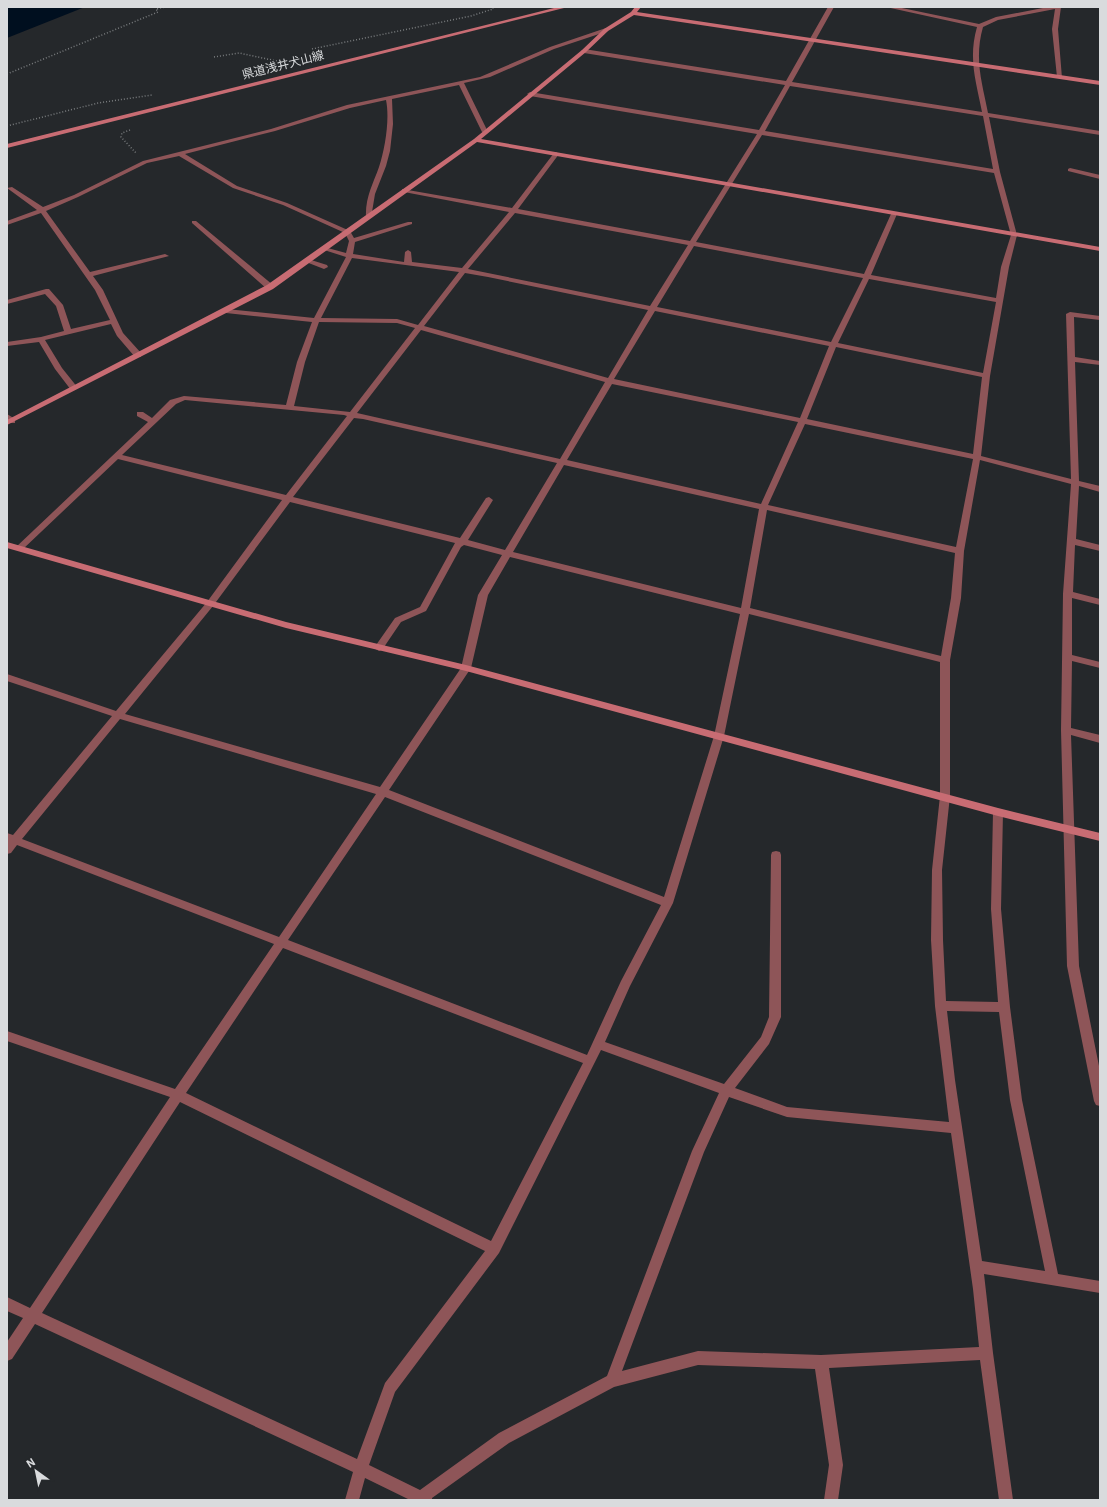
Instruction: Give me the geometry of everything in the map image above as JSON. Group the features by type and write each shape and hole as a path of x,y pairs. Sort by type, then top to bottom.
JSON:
{"street":[{"name":"県道浅井犬山線","path":"7,146 565,7"},
{"path":"9,420 226,311 270,287 476,140 584,51 606,30 633,13 638,7"},
{"path":"7,1354 178,1095 466,668 484,595 507,553 611,381 652,309 693,245 761,132 831,7"},
{"path":"889,7 980,26 996,19 1057,7 1055,29 1060,77"},
{"path":"633,13 1100,83"},
{"path":"980,26 976,41 975,64 997,172 1014,235 1005,267 986,376 977,457 960,551 956,598 945,660 945,796 937,870 937,940 941,1006 956,1128 980,1289 986,1353 1006,1500"},
{"path":"7,223 42,210 145,162 273,130 349,106 461,83 500,72 575,39 606,30"},
{"path":"584,51 1100,133"},
{"path":"461,83 484,132"},
{"path":"530,94 997,172"},
{"path":"369,217 368,206 385,160 389,140 389,97"},
{"path":"476,140 1100,249"},
{"path":"179,154 235,187 286,204 348,232 352,241 349,257 316,320 301,362 289,408"},
{"path":"7,850 11,838 118,715 210,604 288,498 464,270 513,211 556,154"},
{"path":"1070,170 1100,176 1100,183"},
{"path":"10,188 42,210 99,290 120,334 138,355"},
{"path":"404,190 1000,301"},
{"path":"352,1500 361,1468 390,1388 494,1249 590,1060 625,984 668,903 719,736 745,612 763,508 803,420 834,344 867,276 894,214"},
{"path":"194,222 270,287"},
{"path":"352,241 410,223"},
{"path":"324,249 349,257 464,270 986,376"},
{"path":"408,252 408,264"},
{"path":"88,275 165,256"},
{"path":"308,261 324,267"},
{"path":"7,302 46,291 58,305 68,332"},
{"path":"226,311 316,320 397,321 412,324 420,328 611,381 977,457 1100,489"},
{"path":"1100,318 1070,314 1075,483 1068,594 1066,730 1073,966 1100,1101"},
{"path":"7,344 41,339 114,321"},
{"path":"41,339 59,369 74,388"},
{"path":"1071,360 1100,363"},
{"path":"19,548 152,421 173,402 184,398 353,415 960,551"},
{"path":"140,414 152,421"},
{"path":"117,456 745,612 750,610 945,660"},
{"path":"379,648 398,620 423,609 458,545 462,542 489,500"},
{"path":"1072,541 1100,548"},
{"path":"7,545 210,604 379,648 466,668 945,796 998,812 1100,837"},
{"path":"1068,594 1100,602"},
{"path":"1068,657 1100,665"},
{"path":"7,677 118,715 383,792 668,903"},
{"path":"1066,730 1100,739"},
{"path":"998,812 996,909 1004,1007 1016,1100 1053,1279"},
{"path":"11,838 281,943 590,1060"},
{"path":"612,1381 698,1151 726,1091 765,1040 775,1017 776,855"},
{"path":"941,1006 1004,1007"},
{"path":"7,1036 178,1095 494,1249"},
{"path":"597,1044 787,1112 956,1128"},
{"path":"976,1266 1100,1287"},
{"path":"7,1304 361,1468 422,1499 504,1438 612,1381 698,1358 821,1362 986,1353"},
{"path":"821,1362 836,1465 831,1500"}],"path":[{"path":"7,74 158,12 156,9 165,7"},
{"path":"312,49 471,16 493,9 493,7"},
{"path":"214,57 239,53 287,63 280,66"},
{"path":"7,126 98,102 159,95"},
{"path":"134,128 122,133 121,137 145,162"}],"water":[{"path":"7,7 85,7 7,38"}]}
